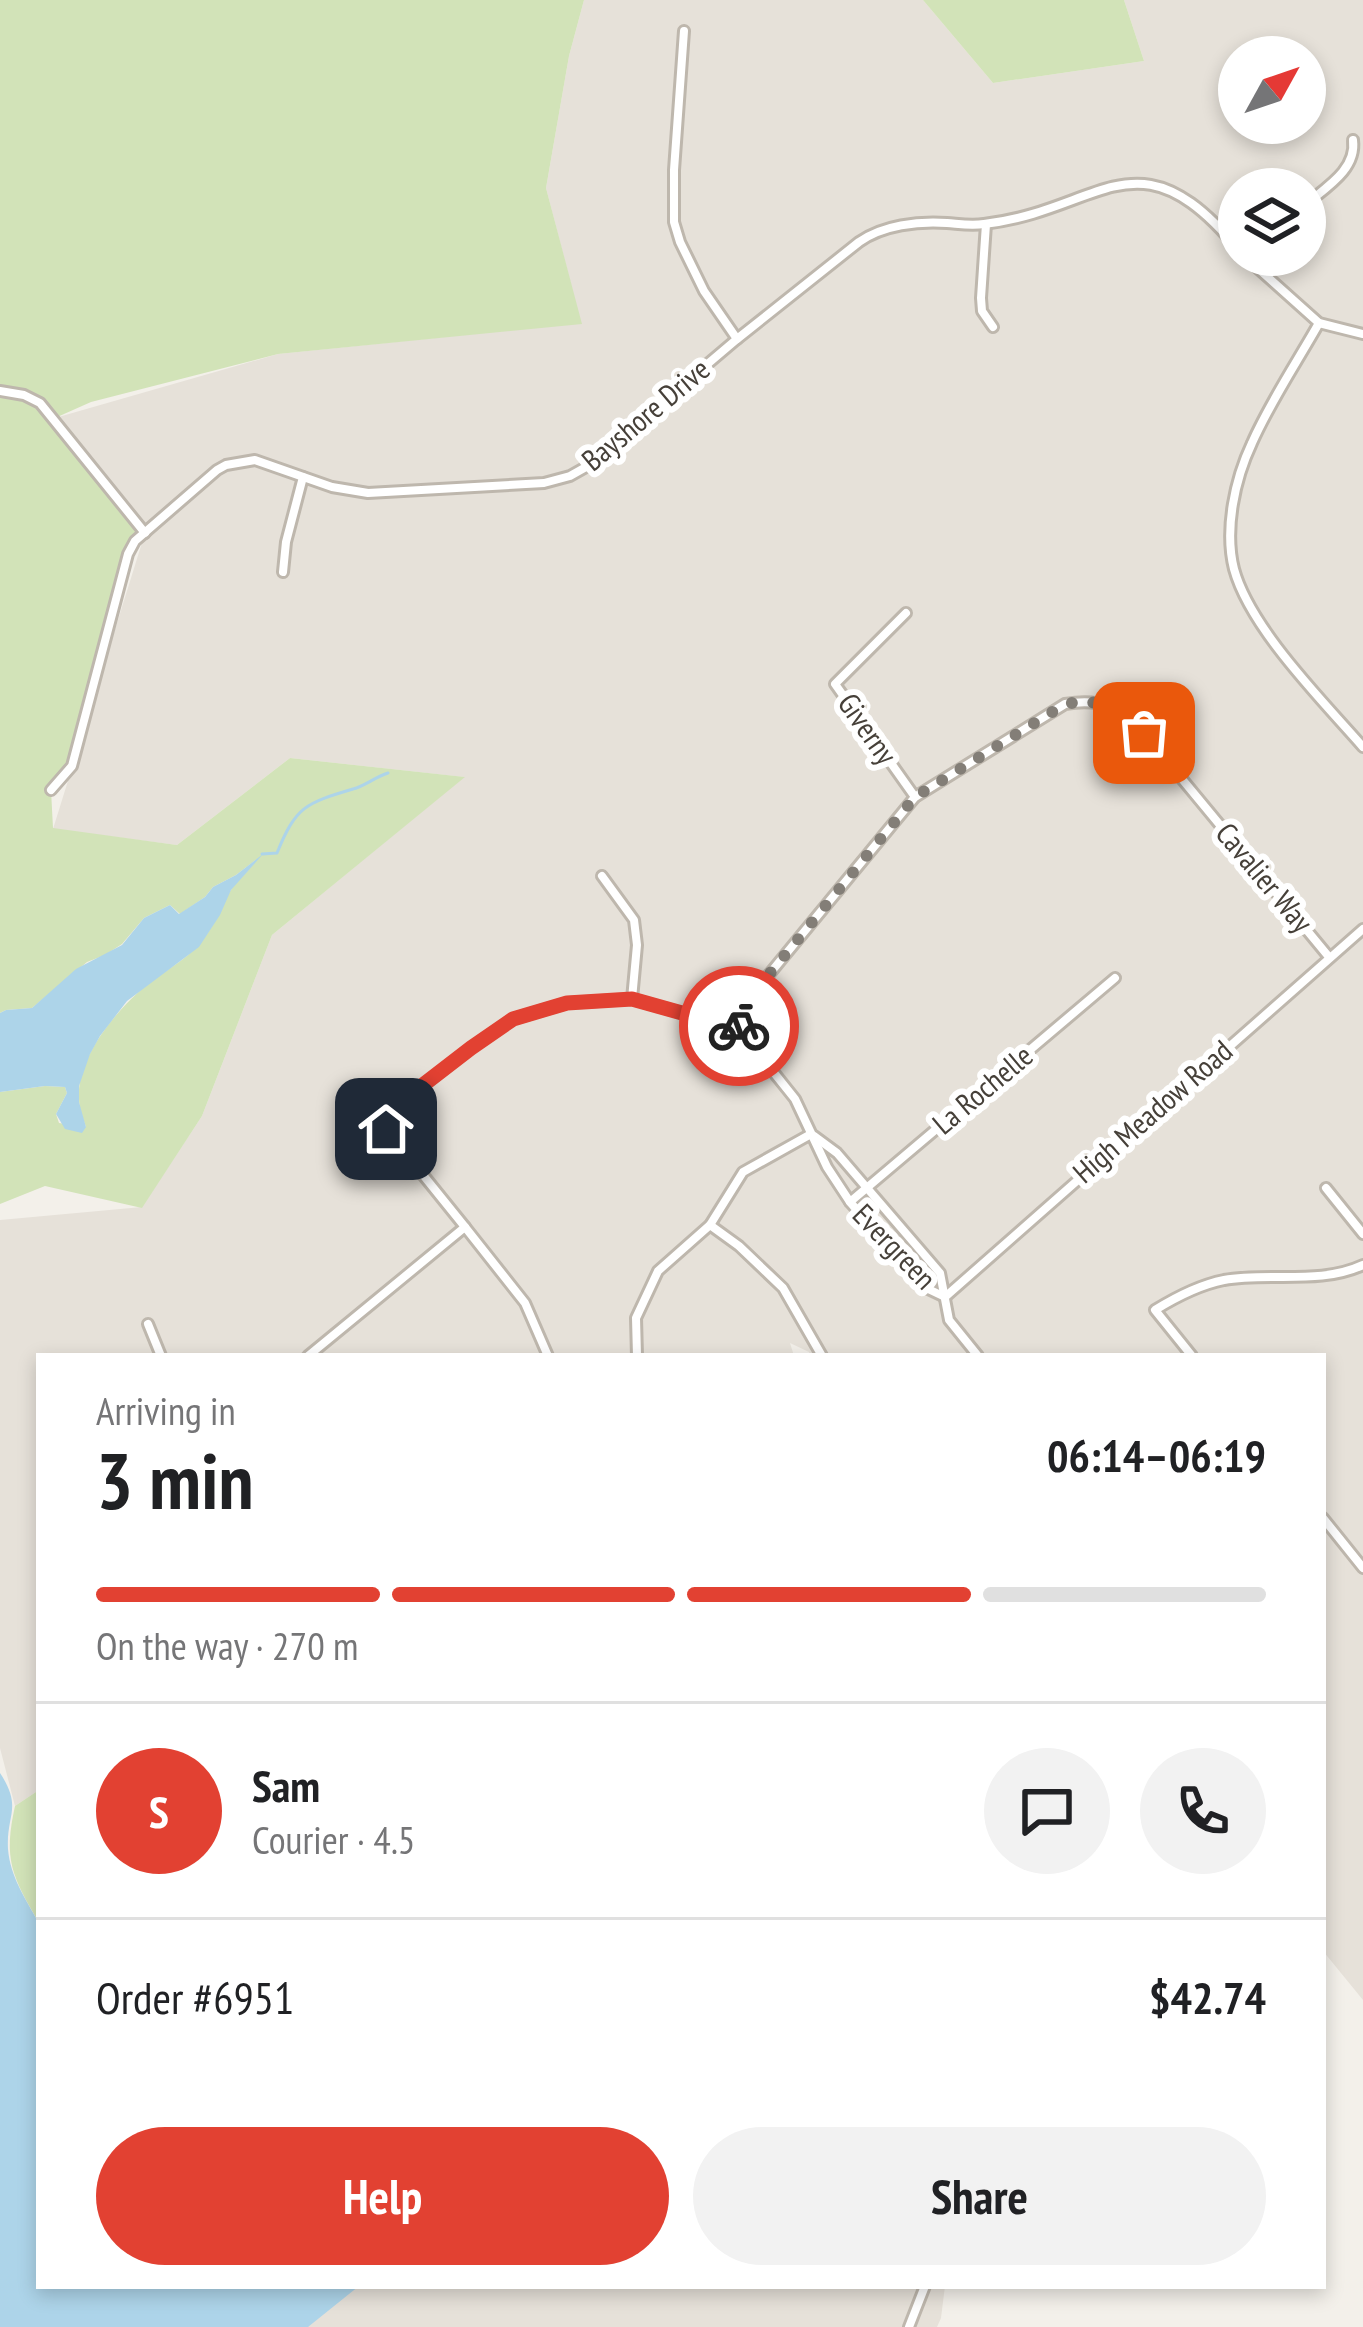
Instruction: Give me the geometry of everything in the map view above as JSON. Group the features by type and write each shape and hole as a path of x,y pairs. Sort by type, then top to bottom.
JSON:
{"street":[{"path":"684,31 674,222 704,291 737,339"},
{"path":"1326,185 1348,165 1355,152 1353,140"},
{"name":"Bayshore Drive","path":"51,790 72,766 135,541 226,465 255,460 332,487 368,493 544,483 586,467 873,232 926,223 986,224 1112,184 1150,185 1182,195 1218,224"},
{"path":"986,224 980,298 993,327"},
{"name":"Bayshore Drive","path":"1267,276 1319,323 1363,334"},
{"path":"1319,323 1246,456 1236,486 1231,546 1240,586 1270,636 1363,746"},
{"path":"0,391 40,403 145,532"},
{"path":"284,572 286,542 303,477"},
{"name":"Giverny","path":"907,613 835,684 915,797"},
{"name":"Cavalier Way","path":"739,1029 739,1011 915,797 1065,704 1090,700 1118,709 1144,733 1329,957"},
{"path":"602,876 634,920 638,945 632,999"},
{"name":"High Meadow Road","path":"945,1297 1363,928"},
{"name":"La Rochelle","path":"850,1202 1115,977"},
{"path":"547,1353 525,1304 386,1129 388,1112 513,1019 580,1000 632,999 739,1029"},
{"name":"Evergreen","path":"739,1029 795,1100 827,1167 850,1202 924,1287 945,1297"},
{"path":"637,1353 636,1318 658,1271 710,1225 743,1172 811,1133"},
{"name":"Evergreen","path":"811,1133 837,1153 940,1273 945,1297"},
{"path":"1326,1188 1363,1234"},
{"path":"710,1225 740,1246 783,1288 820,1353"},
{"path":"312,1353 465,1227"},
{"path":"1190,1353 1155,1310 1182,1294 1224,1280 1343,1274 1363,1265"},
{"path":"945,1297 954,1329 975,1353"},
{"path":"148,1324 160,1353"},
{"path":"1326,1522 1363,1568"},
{"path":"910,2327 924,2289"}],"shaded area":[{"path":"584,0 923,0 993,83 1144,61 1124,0 1363,0 1363,2000 1326,1955 1326,1353 809,1353 790,1343 793,1353 36,1353 36,1792 15,1806 0,1748 0,1220 142,1207 202,1116 272,935 464,777 290,758 177,845 53,829 145,533 55,418 278,354 581,323 546,188 569,56"},
{"path":"345,2289 945,2289 937,2327 306,2327"}],"green space":[{"path":"0,0 584,0 569,56 546,188 582,324 278,354 91,402 55,418 145,533 135,541 72,766 51,790 53,828 177,845 290,758 465,777 272,935 202,1116 142,1208 45,1186 0,1204 0,1092 65,1087 67,1093 56,1114 59,1123 86,1127 80,1083 101,1035 137,993 200,943 231,890 257,859 180,914 170,905 144,918 122,944 87,962 32,1008 0,1013"},
{"path":"923,0 1124,0 1144,61 993,83"},
{"path":"36,1792 36,1917 12,1867 15,1806"}],"water":[{"path":"263,854 231,890 199,947 127,1001 100,1036 79,1086 86,1127 82,1133 65,1129 56,1114 67,1093 65,1087 0,1092 0,1013 32,1008 76,969 122,945 144,918 170,905 179,914"},
{"path":"0,1773 12,1803 8,1849 12,1869 36,1918 36,2289 355,2289 308,2327 0,2327"}],"waterway":[{"path":"262,854 277,853 304,809 388,773"}],"way so far":[{"path":"739,1026 739,1011 915,797 1065,704 1090,700 1118,709 1144,733"}],"route":[{"path":"386,1129 388,1112 471,1048 513,1019 567,1003 632,999 739,1026"}]}
